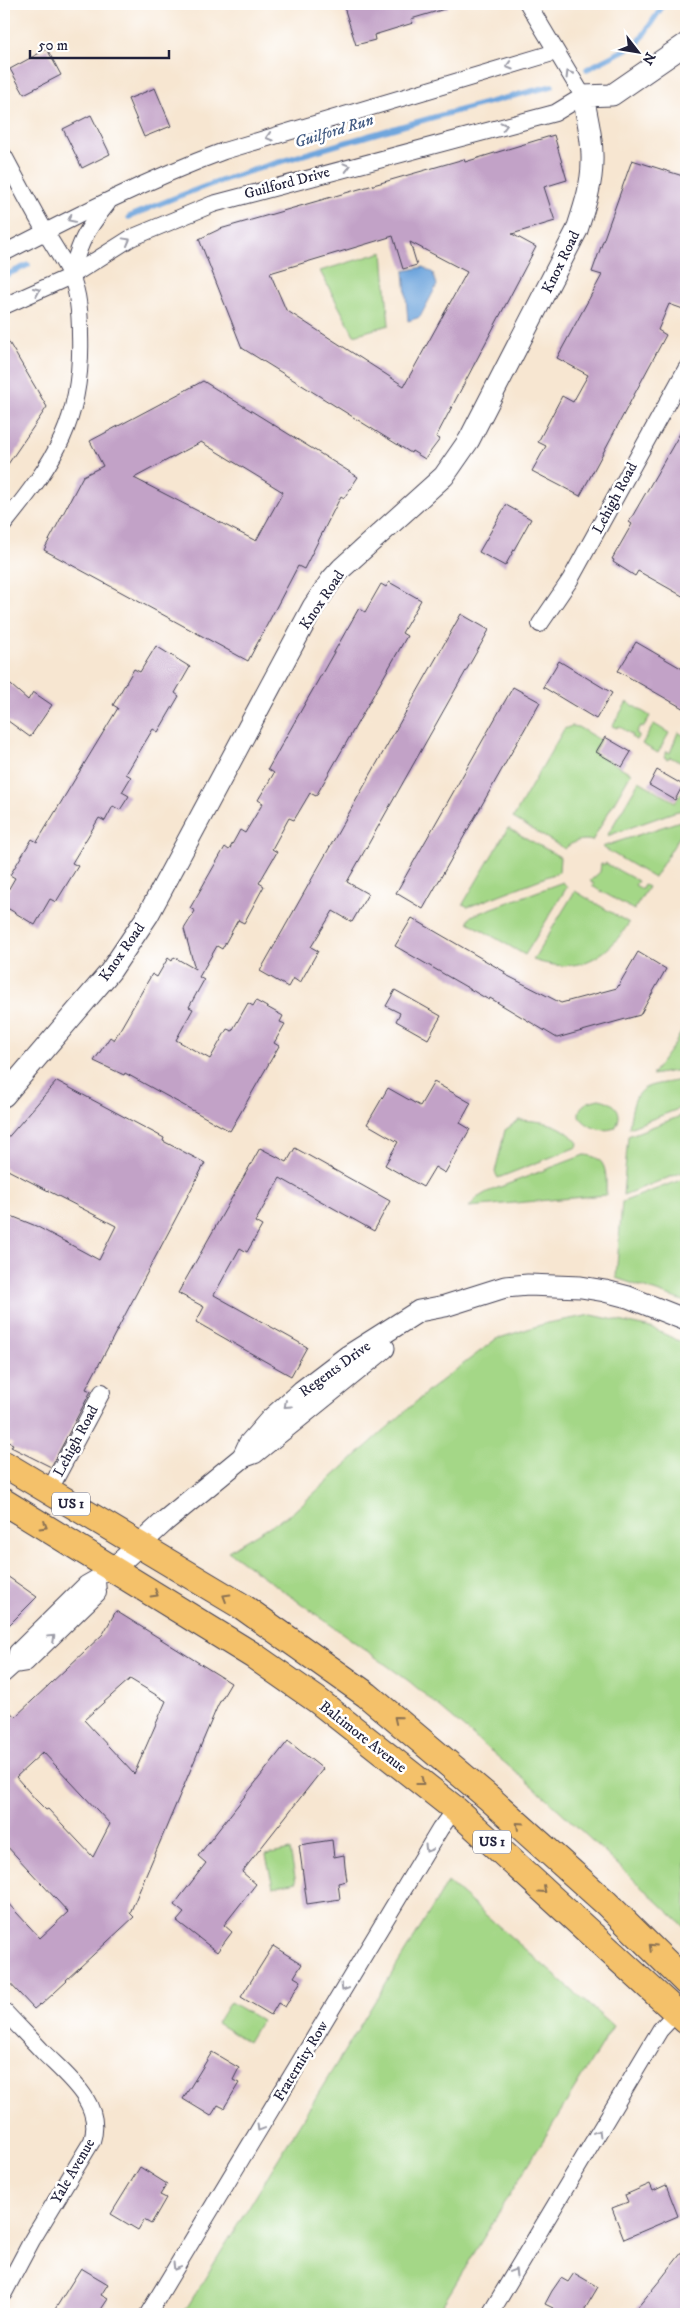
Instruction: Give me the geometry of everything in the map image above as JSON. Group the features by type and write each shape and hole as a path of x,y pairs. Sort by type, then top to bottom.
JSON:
{"main road":[{"name":"US 1","path":"4,1464 275,1628 401,1722 556,1858 686,1982"},
{"name":"Baltimore Avenue","path":"4,1502 106,1574 254,1656 317,1700 455,1809 682,2016"}],"street":[{"path":"528,4 583,96 612,95 686,44"},
{"path":"4,253 112,198 193,162 224,151 556,52"},
{"name":"Guilford Drive","path":"4,306 70,276 131,238 213,204 555,113 583,96"},
{"name":"Knox Road","path":"4,1096 110,972 148,915 313,607 332,579 432,488 453,464 469,440 556,275 577,230 587,196 592,162 590,133 583,96"},
{"path":"4,156 70,276 78,304 80,372 74,407 62,442 46,470 4,524"},
{"path":"70,276 80,242 90,225 112,198"},
{"name":"Lehigh Road","path":"540,624 580,564 686,369"},
{"name":"Regents Drive","path":"106,1574 243,1457 254,1453 363,1364 445,1306 505,1287 528,1285 581,1287 628,1297 678,1316"},
{"name":"Lehigh Road","path":"50,1491 102,1392"},
{"path":"9,1670 17,1652 86,1584 106,1574"},
{"name":"Fraternity Row","path":"148,2314 440,1829 455,1809"},
{"name":"Yale Avenue","path":"4,2011 78,2088 91,2109 95,2125 92,2140 32,2240 4,2293"},
{"path":"490,2314 660,2030 682,2016"}],"green space":[{"path":"383,252 389,325 354,335 320,271"},
{"path":"627,702 650,716 644,727 640,726 636,733 639,735 636,740 619,726 617,728 612,726"},
{"path":"654,724 669,733 658,753 642,744"},
{"path":"572,726 578,727 600,740 594,753 631,773 592,841 577,841 565,849 513,818 564,729"},
{"path":"678,732 686,737 686,769 683,767 684,764 670,757 668,759 664,757 667,751 670,753"},
{"path":"639,781 675,802 686,787 686,811 674,812 607,836"},
{"path":"686,819 686,826 654,878 602,847"},
{"path":"508,828 560,857 559,872 468,907 463,904"},
{"path":"601,863 604,865 605,863 638,881 635,885 642,889 644,885 648,887 634,910 592,886 594,884 590,881 600,872"},
{"path":"563,882 567,887 525,955 468,922 471,916"},
{"path":"575,891 629,923 610,946 589,961 563,966 533,960"},
{"path":"686,1028 686,1069 652,1075 683,1029"},
{"path":"686,1079 686,1106 629,1128 631,1112 638,1094 651,1086"},
{"path":"599,1099 614,1105 617,1109 619,1117 615,1128 605,1130 595,1128 579,1116 580,1109 583,1106 588,1102"},
{"path":"686,1114 686,1171 623,1195 628,1136"},
{"path":"519,1120 544,1122 559,1127 572,1136 578,1143 577,1147 498,1178 495,1172 505,1130"},
{"path":"584,1155 592,1156 602,1163 606,1174 606,1195 469,1207 477,1198 487,1192"},
{"path":"686,1178 686,1302 616,1278 622,1202"},
{"path":"592,1315 651,1328 686,1344 686,1928 546,1798 410,1682 228,1551 292,1513 427,1392 496,1339 547,1323"},
{"path":"290,1850 296,1882 273,1887 266,1855"},
{"path":"448,1882 613,2026 437,2314 183,2314"},
{"path":"230,2002 261,2020 248,2042 217,2023"}],"water":[{"path":"423,267 433,273 437,285 420,317 408,321 404,271"}],"building":[{"path":"343,4 448,4 448,8 411,19 413,23 374,35 375,40 356,45"},
{"path":"47,49 61,75 24,94 10,69"},
{"path":"155,88 171,126 144,137 128,99"},
{"path":"91,115 110,154 82,168 63,129"},
{"path":"554,135 567,180 544,187 555,221 512,234 536,247 436,437 440,439 425,459 412,451 411,453 242,348 199,239 220,229 464,159 465,162","holes":["393,236 403,269 417,265 410,242 467,272 404,386 286,310 270,273"]},
{"path":"632,160 686,177 686,310 669,304 658,330 666,335 580,496 532,471 546,446 538,442 562,396 573,402 588,375 557,358 602,275 592,272"},
{"path":"4,334 47,407 4,470"},
{"path":"203,381 358,477 344,498 341,496 304,569 298,566 248,661 44,550 83,476 103,466 90,441","holes":["201,442 283,492 256,541 134,478"]},
{"path":"686,423 686,598 638,571 635,576 613,562 614,560 612,559 632,524 629,522"},
{"path":"506,505 531,519 505,566 479,552"},
{"path":"389,582 421,600 402,633 407,636 316,796 310,793 294,820 289,818 272,849 277,852 259,883 264,886 244,923 238,920 222,949 217,946 199,977 204,980 189,1007 193,1009 176,1040 210,1059 227,1029 232,1031 248,1003 253,1006 256,1001 283,1016 280,1022 285,1024 274,1043 279,1046 230,1131 125,1073 124,1075 94,1061 110,1037 114,1040 152,974 157,977 168,958 172,961 174,957 195,969 184,929 195,911 190,908 225,847 229,850 240,830 245,833 263,803 258,800 274,773 268,769 359,608 365,612 381,584 386,587"},
{"path":"461,614 489,630 347,882 368,894 352,922 333,911 311,947 318,951 300,983 293,978 288,987 260,971"},
{"path":"636,642 686,671 686,710 618,671"},
{"path":"156,646 190,667 175,693 179,696 158,732 153,729 126,774 131,777 122,792 129,796 120,810 113,806 105,821 99,818 72,863 78,866 56,902 50,899 35,925 4,906 4,897 15,878 10,875 32,839 37,842 118,708 113,705 134,669 140,672"},
{"path":"559,661 612,693 596,719 543,687"},
{"path":"4,679 28,700 33,692 52,705 30,737 4,718"},
{"path":"513,687 540,702 423,909 396,893"},
{"path":"605,737 631,752 622,767 596,752"},
{"path":"657,770 683,785 675,800 649,785"},
{"path":"412,918 505,972 504,974 561,1003 617,988 638,952 666,969 640,1015 557,1038 490,998 489,1000 395,946"},
{"path":"395,990 441,1016 428,1039 396,1021 400,1013 386,1006"},
{"path":"57,1081 164,1138 163,1141 205,1163 86,1389 91,1391 51,1467 11,1447 13,1444 4,1440 4,1213 36,1226 99,1260 116,1226 4,1168 4,1142"},
{"path":"434,1082 471,1103 460,1123 470,1129 445,1173 435,1167 423,1187 385,1165 398,1142 367,1124 388,1088 420,1106"},
{"path":"260,1148 287,1162 295,1148 390,1201 374,1231 280,1178 255,1222 262,1226 247,1252 240,1248 214,1295 307,1347 291,1376 196,1322 204,1307 178,1293"},
{"path":"4,1574 37,1597 4,1630"},
{"path":"116,1611 231,1683 218,1705 130,1913 134,1917 41,2005 34,2009 4,1977 4,1899 40,1938 68,1912 4,1843 4,1705 15,1717 103,1634","holes":["130,1679 166,1701 134,1774 84,1720","43,1752 110,1824 93,1857 48,1809 46,1810 36,1800 16,1777"]},
{"path":"288,1741 323,1769 242,1872 256,1884 224,1925 232,1932 217,1952 177,1921 184,1913 174,1905 206,1863 198,1856"},
{"path":"332,1840 334,1857 344,1855 347,1881 338,1883 340,1899 307,1904 299,1845"},
{"path":"273,1946 302,1964 294,1977 301,1981 285,2007 278,2003 271,2015 241,1997"},
{"path":"212,2052 239,2068 233,2080 239,2083 224,2108 218,2105 211,2116 183,2099"},
{"path":"140,2167 167,2184 160,2195 166,2198 151,2224 144,2220 138,2230 111,2214"},
{"path":"650,2184 653,2191 666,2185 678,2216 624,2239 612,2208 628,2202 625,2195"},
{"path":"686,2247 686,2314 632,2314 661,2279"},
{"path":"81,2268 108,2284 101,2295 108,2299 98,2314 52,2314"},
{"path":"574,2273 598,2287 582,2314 549,2314 553,2308 545,2304 552,2291 561,2278 568,2282"}],"waterway":[{"name":"Guilford Run","path":"587,69 638,43 664,4"},
{"name":"Guilford Run","path":"129,217 181,195 260,168 420,121 552,86"},
{"name":"Guilford Run","path":"4,276 28,265"}]}
